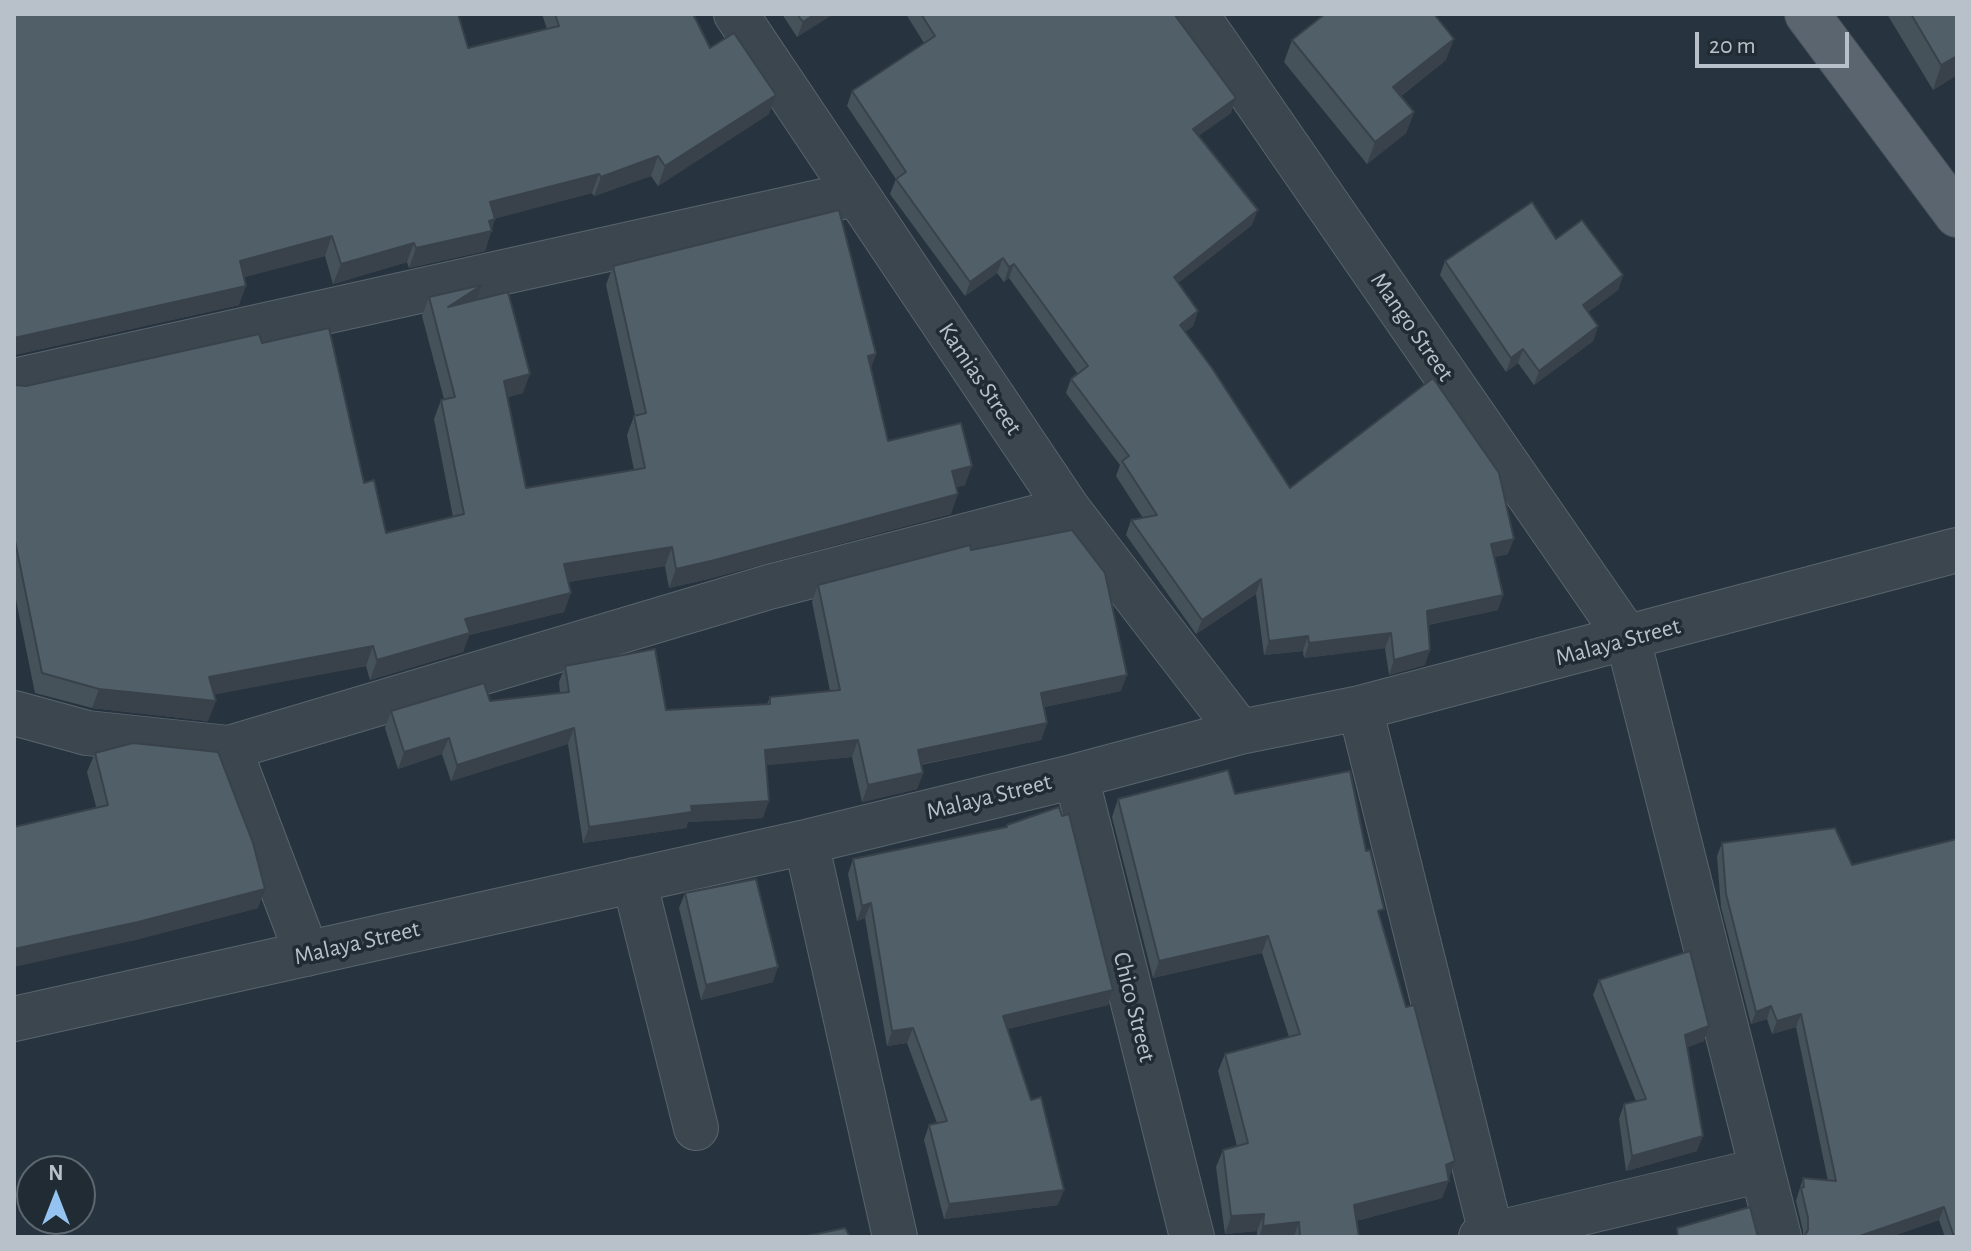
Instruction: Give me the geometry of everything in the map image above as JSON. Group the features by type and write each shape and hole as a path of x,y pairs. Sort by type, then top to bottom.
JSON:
{"main road":[{"path":"1807,14 1957,215"}],"street":[{"name":"Kamias Street","path":"736,14 1068,509 1240,732"},
{"name":"Mango Street","path":"1196,14 1628,639"},
{"path":"14,381 855,194"},
{"path":"14,713 87,733 229,748 769,587 1068,509"},
{"name":"Malaya Street","path":"14,1019 806,842 1240,732 1360,708 1957,550"},
{"path":"1628,639 1779,1237"},
{"path":"1360,708 1488,1236 1762,1170"},
{"path":"229,748 307,954"},
{"name":"Chico Street","path":"1076,776 1192,1237"},
{"path":"806,842 895,1237"},
{"path":"634,880 696,1128"}],"building":[{"path":"14,14 458,14 468,48 559,26 555,14 693,14 710,48 734,33 776,95 665,166 658,156 601,177 599,174 490,202 495,219 489,221 492,231 416,248 414,243 341,264 332,236 240,261 246,286 14,338"},
{"path":"797,14 815,14 803,22"},
{"path":"921,14 1174,14 1236,98 1193,129 1258,210 1174,277 1198,311 1180,325 1212,368 1290,488 1433,378 1499,473 1514,539 1491,544 1503,595 1427,611 1430,650 1394,660 1391,633 1309,643 1308,636 1269,641 1261,579 1202,620 1131,520 1157,515 1122,461 1129,456 1071,379 1088,366 1014,264 1009,267 1003,258 970,282 896,179 906,172 852,91 935,36"},
{"path":"1325,14 1434,14 1454,39 1393,87 1414,112 1375,142 1292,40"},
{"path":"1911,14 1957,14 1957,56 1941,65"},
{"path":"1532,202 1556,239 1582,220 1623,275 1583,305 1598,326 1539,371 1523,349 1511,358 1445,261"},
{"path":"839,210 876,354 868,356 888,441 961,423 972,466 952,471 958,494 676,569 672,547 564,564 571,593 465,619 470,633 377,660 373,646 209,677 216,701 99,689 42,673 14,536 14,385 26,386 259,334 262,343 329,328 364,483 374,480 386,533 464,514 441,400 455,397 429,297 482,285 448,307 508,292 530,374 504,381 526,488 645,468 634,416 646,413 613,266"},
{"path":"1072,530 1105,573 1127,675 1041,693 1047,723 918,750 923,773 868,785 858,740 765,750 769,801 691,806 692,812 589,827 574,728 457,765 449,738 404,752 391,711 484,683 490,701 569,692 565,666 655,649 666,710 770,704 770,697 840,690 818,585 970,545 971,550"},
{"path":"133,743 218,752 253,843 265,889 138,922 14,949 14,827 108,805 95,753"},
{"path":"1228,770 1235,794 1350,771 1366,851 1370,850 1384,909 1378,911 1406,1007 1414,1005 1455,1161 1446,1165 1449,1181 1354,1205 1359,1237 1300,1237 1299,1222 1263,1226 1264,1214 1231,1216 1223,1150 1248,1143 1225,1054 1300,1034 1268,936 1159,961 1118,799"},
{"path":"1059,807 1062,816 1069,814 1113,990 1003,1016 1031,1100 1041,1097 1064,1190 949,1204 929,1125 947,1121 913,1028 892,1031 871,903 862,906 853,859 1007,827"},
{"path":"1835,828 1852,865 1957,839 1957,1237 1954,1237 1944,1207 1857,1237 1804,1237 1808,1230 1808,1218 1801,1188 1804,1187 1803,1178 1836,1181 1801,1014 1777,1021 1771,1006 1756,1012 1726,894 1722,843"},
{"path":"756,879 778,967 706,985 685,893"},
{"path":"1690,951 1709,1026 1685,1035 1703,1136 1632,1156 1624,1104 1646,1099 1599,980"},
{"path":"1750,1207 1758,1237 1678,1237 1677,1228"},
{"path":"845,1228 850,1237 802,1237"}]}
